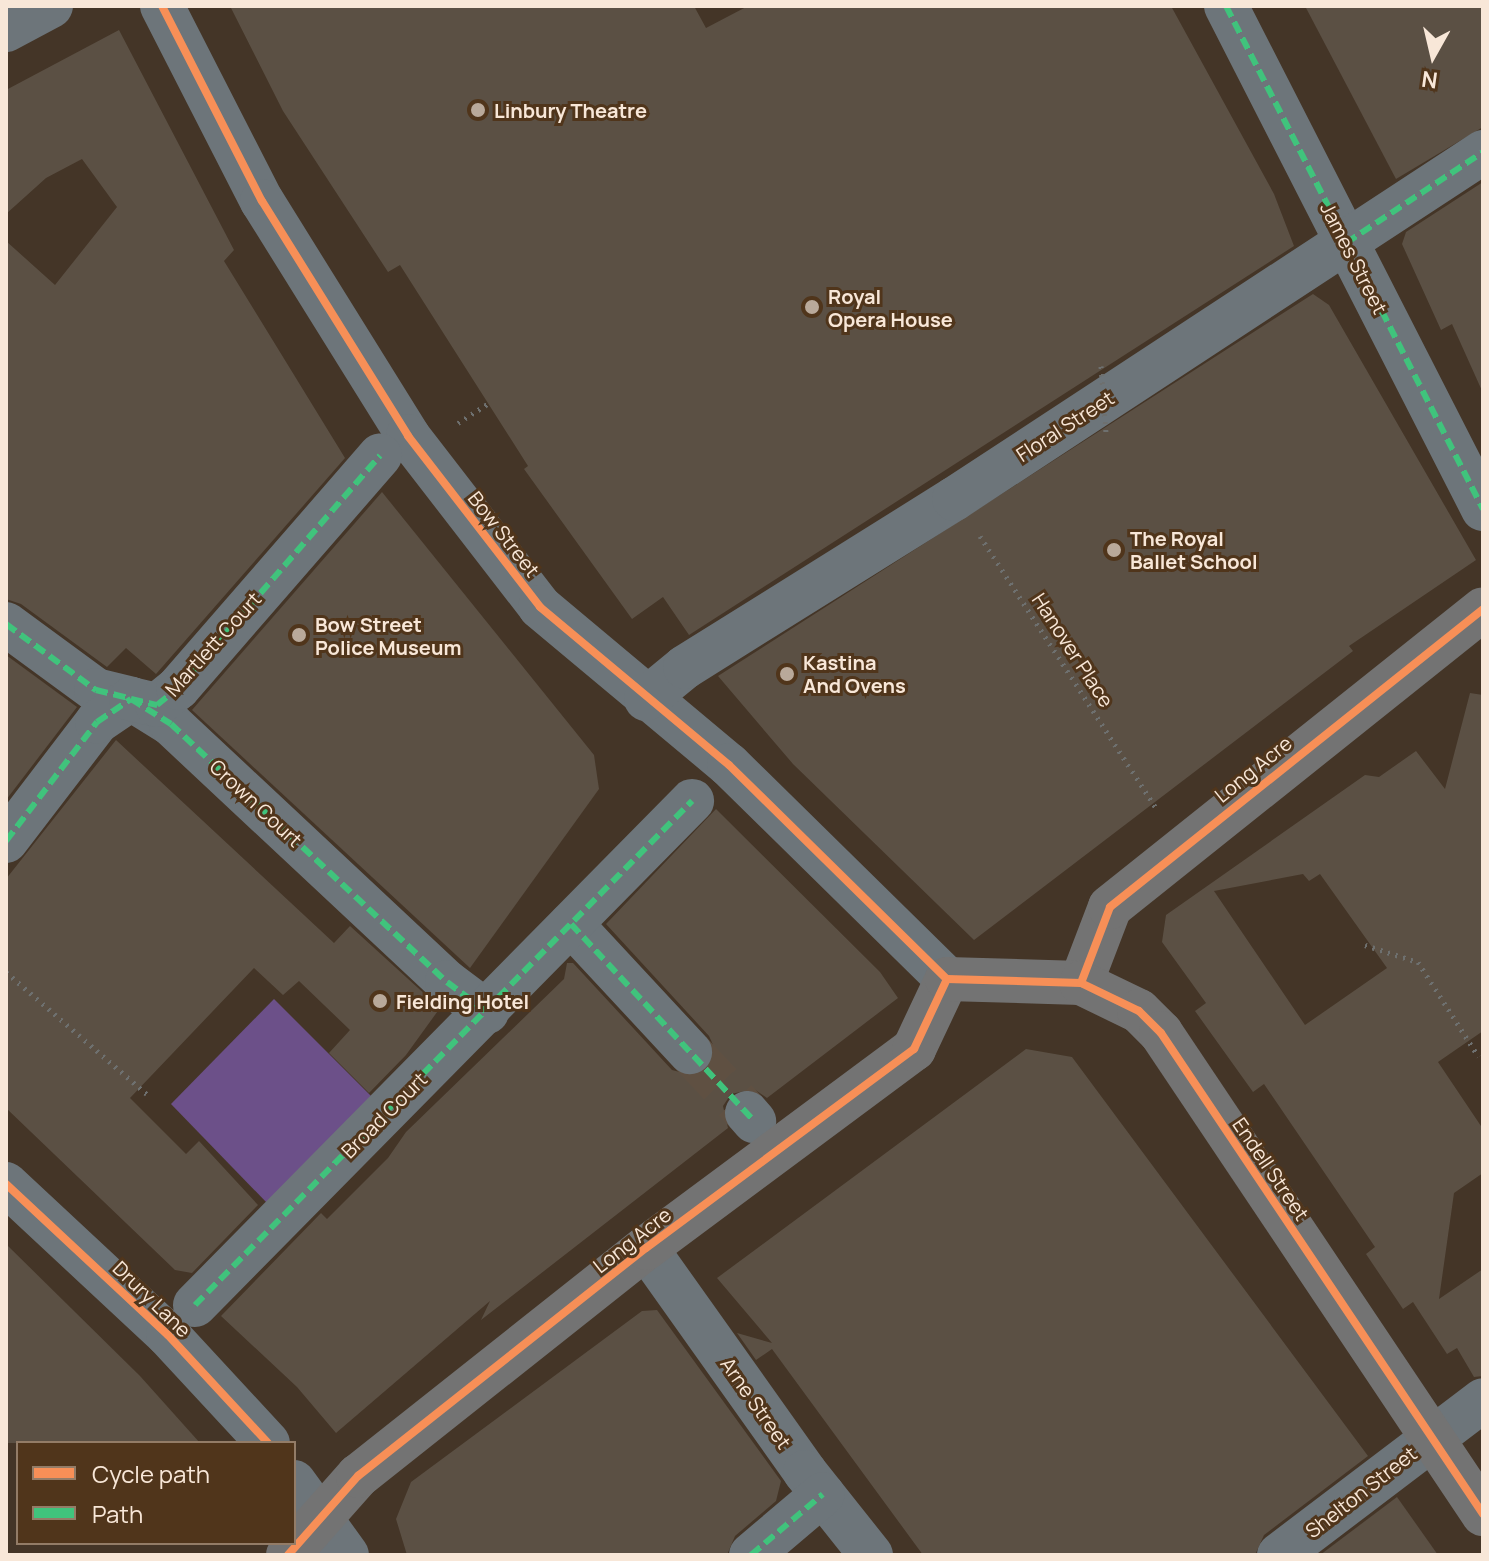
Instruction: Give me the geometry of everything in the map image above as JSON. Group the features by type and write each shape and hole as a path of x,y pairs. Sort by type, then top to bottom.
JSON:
{"main road":[{"name":"Long Acre","path":"1081,983 1110,907 1479,620"},
{"name":"Long Acre","path":"288,1555 358,1476 646,1248 914,1049 947,979"},
{"name":"Endell Street","path":"947,979 1081,983 1122,1000 1161,1033 1483,1514"}],"street":[{"path":"6,30 51,6"},
{"name":"Bow Street","path":"162,6 262,201 408,436 540,607 646,699 729,765 947,979"},
{"name":"James Street","path":"1226,6 1483,509"},
{"name":"Floral Street","path":"646,699 685,667 954,499 1483,152"},
{"name":"Martlett Court","path":"131,699 157,705 178,688 380,456"},
{"name":"Crown Court","path":"6,624 96,690 131,699 171,724 447,982 487,1012"},
{"path":"6,841 97,722 131,699"},
{"name":"Broad Court","path":"195,1305 692,801"},
{"path":"571,924 690,1052"},
{"name":"Drury Lane","path":"6,1184 168,1335 266,1441"},
{"name":"Arne Street","path":"646,1248 823,1494 871,1555"},
{"name":"Shelton Street","path":"1279,1555 1483,1400"},
{"path":"296,1485 347,1555"},
{"path":"751,1555 823,1494"}],"path":[{"path":"1101,366 1106,432"},
{"path":"458,423 489,403"},
{"path":"1365,945 1418,962 1478,1056"},
{"path":"6,972 147,1094"}],"shaded area":[{"path":"274,999 371,1096 268,1204 171,1104"}],"building":[{"name":"Royal Opera House","path":"230,6 694,6 706,28 748,6 1171,6 1274,194 1294,246 689,635 663,597 632,619 524,469 528,466 400,265 388,272 283,111"},
{"path":"1305,6 1483,6 1483,127 1396,179"},
{"path":"119,30 234,250 224,261 345,458 156,674 126,648 107,667 21,604 6,599 6,241 55,285 117,207 82,159 46,178 6,214 6,90"},
{"path":"1483,182 1483,393 1452,324 1441,330 1402,244 1406,232"},
{"path":"1313,294 1329,305 1476,560 1349,646 1353,651 974,940 793,764 718,676"},
{"path":"382,492 594,755 599,789 470,968 192,710"},
{"path":"6,655 77,707 6,800"},
{"path":"1470,693 1483,695 1483,1031 1438,1062 1483,1129 1483,1173 1454,1193 1439,1299 1483,1269 1483,1376 1474,1377 1457,1348 1447,1354 1413,1302 1403,1309 1366,1254 1375,1247 1264,1084 1253,1092 1195,1011 1206,1003 1162,942 1166,915 1365,775 1379,777 1416,751 1445,789","holes":["1303,874 1309,881 1320,874 1387,968 1305,1025 1214,891"]},
{"path":"116,740 334,943 350,926 440,1008 406,1055 369,1093 329,1053 350,1030 299,981 283,995 254,968 130,1098 186,1154 199,1141 258,1205 192,1273 175,1270 6,1108 6,879"},
{"path":"716,809 880,972 898,998 767,1098 754,1089 731,1094 723,1106 728,1128 481,1320 490,1301 336,1433 297,1387 221,1316 321,1213 327,1219 388,1158 406,1132 564,979 567,963 573,963 672,1070 695,1076 708,1070 714,1047 709,1036 606,924"},
{"path":"1026,1049 1072,1057 1368,1456 1264,1535 1255,1555 923,1555 772,1349 756,1360 737,1333 772,1343 717,1278"},
{"path":"6,1244 140,1376 198,1441 6,1443"},
{"path":"657,1310 781,1481 776,1501 735,1536 727,1555 407,1555 396,1519 411,1482 642,1311"},
{"path":"1397,1497 1438,1555 1320,1555"}],"tunnel":[{"path":"690,1052 747,1113"}],"marked path":[{"path":"1226,6 1483,509"},
{"path":"1346,243 1483,152"},
{"path":"6,841 97,722 131,699 157,705 178,688 380,456"},
{"path":"6,624 96,690 131,699 171,724 447,982 487,1012"},
{"path":"195,1305 692,801"},
{"path":"571,924 754,1121"},
{"path":"751,1555 823,1494"}],"cycle path":[{"path":"162,6 262,201 408,436 540,607 729,765 947,979"},
{"path":"1081,983 1110,907 1483,609"},
{"path":"947,979 1081,983 1139,1011 1161,1033 1483,1514"},
{"path":"288,1555 358,1476 646,1248 914,1049 947,979"},
{"path":"6,1184 168,1335 266,1441"}],"place":[{"name":"Linbury Theatre","path":"478,110"},
{"name":"Royal Opera House","path":"812,307"},
{"name":"The Royal Ballet School","path":"1114,550"},
{"name":"Bow Street Police Museum","path":"299,635"},
{"name":"Kastina And Ovens","path":"787,674"},
{"name":"Fielding Hotel","path":"380,1001"}]}
